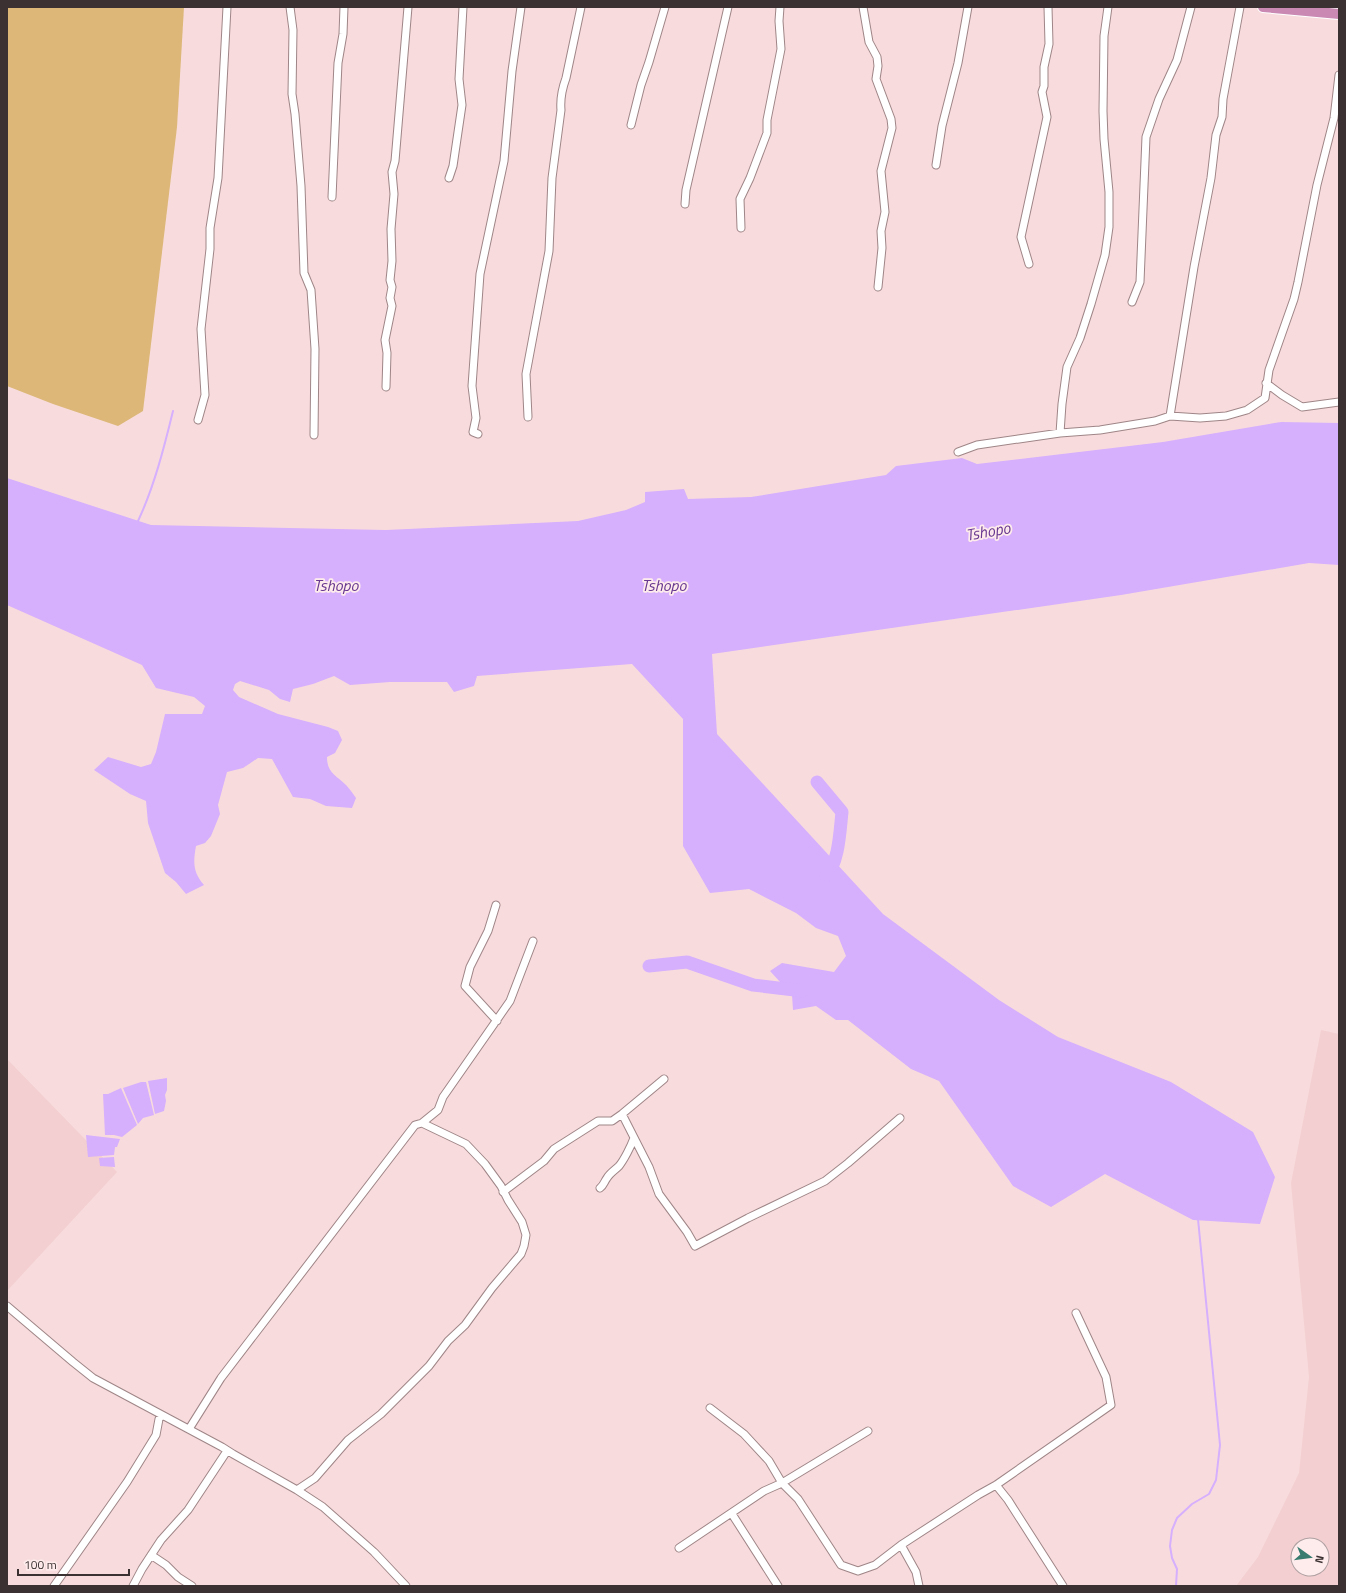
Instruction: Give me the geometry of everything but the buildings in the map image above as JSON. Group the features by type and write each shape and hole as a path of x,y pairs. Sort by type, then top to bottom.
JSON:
{"highway":[{"path":"1263,7 1308,9 1339,14"}],"street":[{"path":"198,420 205,388 201,329 210,249 210,228 218,178 227,7"},
{"path":"290,7 293,30 292,94 301,186 304,274 311,290 315,349 314,435"},
{"path":"332,197 338,63 343,34 344,7"},
{"path":"386,387 387,353 385,340 390,318 392,289 390,280 392,261 392,207 394,194 392,172 403,80 408,7"},
{"path":"449,178 454,166 462,105 459,79 463,7"},
{"path":"478,434 474,432 476,418 472,386 479,281 487,234 504,162 512,71 521,7"},
{"path":"528,417 526,374 549,251 552,178 561,110 560,100 566,78 580,7"},
{"path":"631,125 641,84 649,62 664,7"},
{"path":"685,204 686,190 728,7"},
{"path":"741,228 740,199 750,178 767,133 767,120 781,48 778,21 780,7"},
{"path":"862,7 869,42 877,56 878,66 876,79 891,119 892,128 881,171 885,212 881,231 882,248 878,287"},
{"path":"936,166 942,126 958,63 968,7"},
{"path":"1029,264 1021,237 1047,117 1042,92 1044,86 1044,67 1048,44 1048,7"},
{"path":"1060,433 1067,367 1080,338 1091,304 1105,255 1109,227 1109,192 1103,110 1104,36 1108,7"},
{"path":"1132,302 1140,282 1146,137 1159,99 1177,60 1191,7"},
{"path":"1170,416 1194,267 1211,178 1216,135 1222,117 1223,99 1240,7"},
{"path":"958,452 977,445 1060,433 1100,430 1155,421 1170,416 1200,418 1226,416 1247,410 1265,398 1266,383 1272,359 1280,340 1298,282 1317,185 1334,118 1339,75"},
{"path":"1266,383 1282,395 1302,406 1339,402"},
{"path":"496,904 488,931 470,967 464,986 497,1021"},
{"path":"189,1428 221,1378 415,1125 422,1123 438,1110 442,1097 510,1001 533,941"},
{"path":"503,1192 544,1160 554,1149 598,1121 612,1121 664,1078"},
{"path":"622,1114 649,1167 659,1194 687,1232 695,1246 748,1218 825,1181 900,1118"},
{"path":"297,1490 315,1478 348,1440 380,1414 429,1366 448,1341 465,1325 492,1288 521,1254 526,1235 522,1222 490,1171 466,1144 422,1123"},
{"path":"600,1188 620,1165 634,1138"},
{"path":"7,1306 93,1378 116,1392 189,1428 297,1490 323,1507 374,1552 406,1586"},
{"path":"710,1408 744,1434 769,1461 782,1483 798,1498 841,1565 858,1571 875,1565 901,1545 996,1485 1112,1405 1106,1377 1076,1312"},
{"path":"54,1586 127,1482 156,1435 159,1419 162,1415"},
{"path":"679,1548 764,1492 782,1483 868,1431"},
{"path":"133,1586 150,1555 161,1540 188,1510 228,1451"},
{"path":"996,1485 1008,1500 1063,1586"},
{"path":"732,1514 778,1586"},
{"path":"901,1545 916,1572 919,1586"},
{"path":"150,1555 166,1565 178,1577 192,1586"}],"shaded area":[{"path":"7,7 184,7 177,127 143,411 118,426 53,404 7,386"},
{"path":"1321,1030 1339,1034 1339,1586 1236,1586 1258,1557 1299,1473 1309,1377 1291,1183"},
{"path":"7,1059 117,1172 7,1291"}],"water":[{"name":"Tshopo","path":"1281,422 1339,423 1339,565 1309,563 1121,595 712,654 717,734 883,914 999,1000 1058,1037 1171,1082 1253,1132 1275,1177 1260,1224 1193,1220 1105,1174 1051,1207 1013,1186 939,1081 911,1069 848,1020 836,1020 816,1006 793,1010 792,995 770,971 782,963 834,972 846,956 838,936 816,928 796,913 749,889 710,893 683,846 683,719 632,664 477,676 474,686 454,692 447,682 390,682 350,685 334,676 313,684 293,689 290,702 280,699 269,690 240,681 235,684 233,690 239,697 278,714 338,731 342,740 335,753 327,757 327,762 330,770 356,798 352,808 326,806 310,799 293,797 272,759 258,758 243,768 227,772 218,805 220,814 211,836 205,843 196,846 194,857 195,867 200,880 204,885 186,894 176,882 165,873 148,823 146,801 130,794 94,770 108,757 141,767 151,764 156,752 165,714 202,714 205,706 194,697 156,688 142,665 7,605 7,478 151,525 386,530 578,521 626,510 645,502 645,492 684,489 688,499 751,497 886,475 896,466 962,458 977,464 1163,442"},
{"path":"167,1078 164,1111 155,1114 148,1081"},
{"path":"141,1082 146,1082 154,1115 143,1118 138,1124 123,1088"},
{"path":"121,1088 137,1125 122,1137 105,1135 103,1094 108,1094"},
{"path":"86,1135 120,1139 117,1147 115,1147 114,1155 88,1157"},
{"path":"114,1157 115,1167 100,1166 99,1158"}],"waterway":[{"path":"138,521 154,481 173,411"},
{"path":"817,782 842,812 836,855 834,863 826,876"},
{"path":"649,966 687,962 753,985 803,991"},
{"path":"1176,1586 1177,1569 1172,1558 1170,1546 1172,1530 1177,1518 1192,1504 1209,1494 1216,1480 1220,1445 1198,1219"}]}
